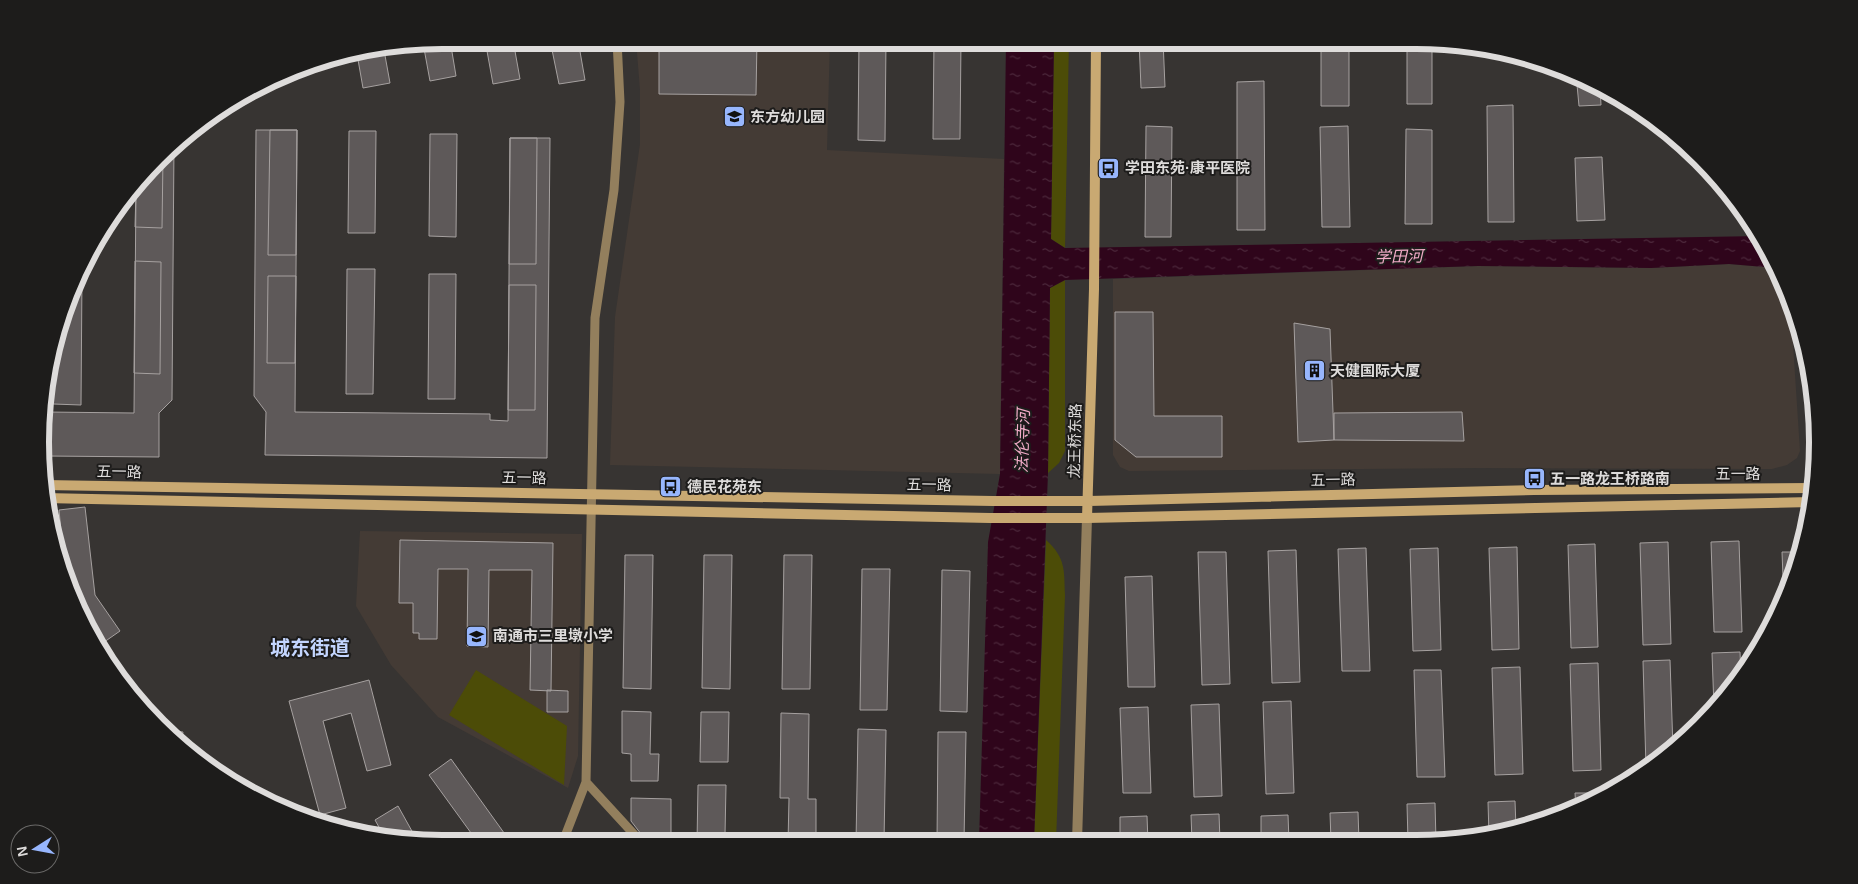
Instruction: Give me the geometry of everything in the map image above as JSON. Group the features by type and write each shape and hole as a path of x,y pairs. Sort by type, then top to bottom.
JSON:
{"main road":[{"name":"龙王桥东路","path":"1087,518 1094,289 1096,49"},
{"name":"五一路","path":"51,485 993,502 1534,490 1806,488"},
{"name":"五一路","path":"53,498 990,518 1087,518 1805,502"}],"street":[{"name":"龙王桥东路","path":"1078,835 1087,518"}],"lane":[{"path":"565,835 586,782 595,318 614,190 620,102 617,49"},
{"path":"586,782 633,835"}],"shaded area":[{"path":"637,49 830,49 827,150 1004,159 1000,474 610,465 615,317 640,144 640,90"},
{"path":"1054,49 1069,49 1065,248 1051,239"},
{"path":"1729,264 1769,267 1792,328 1800,451 1797,458 1787,465 1772,469 1480,468 1129,471 1120,467 1113,455 1113,279 1478,266 1651,268"},
{"path":"1065,280 1065,451 1059,463 1048,473 1050,288"},
{"name":"南通市三里墩小学","path":"360,531 582,534 578,756 568,788 438,717 391,665 356,606"},
{"path":"1046,540 1061,559 1065,586 1056,835 1034,835"},
{"path":"476,670 567,726 564,785 449,715"}],"water":[{"path":"1006,49 1054,49 1051,239 1065,248 1751,236 1769,267 1729,264 1651,268 1478,266 1065,280 1050,288 1048,473 1034,835 979,835 988,542 1000,474"}],"building":[{"path":"452,49 456,76 430,81 424,50"},
{"path":"487,49 515,49 520,79 493,84"},
{"path":"552,49 580,49 585,80 559,84"},
{"path":"659,49 757,49 756,95 659,94"},
{"path":"859,49 886,49 885,141 858,140"},
{"path":"934,49 961,49 960,139 933,139"},
{"path":"1139,49 1163,49 1165,87 1141,88"},
{"path":"1321,49 1349,49 1349,106 1321,106"},
{"path":"1407,49 1432,50 1432,104 1407,104"},
{"path":"385,53 390,83 363,88 358,58"},
{"path":"1264,81 1265,230 1237,230 1237,82"},
{"path":"1577,84 1600,94 1601,105 1579,106"},
{"path":"1513,105 1514,222 1488,222 1487,106"},
{"path":"1146,126 1172,127 1171,237 1145,237"},
{"path":"1348,126 1350,227 1322,227 1320,127"},
{"path":"1406,129 1432,130 1432,224 1405,224"},
{"path":"256,130 297,130 295,412 490,414 490,420 508,421 510,138 550,138 547,458 265,455 266,412 254,396"},
{"path":"270,130 297,130 296,255 268,255"},
{"path":"349,131 376,131 375,233 348,233"},
{"path":"430,134 457,134 456,237 429,236"},
{"path":"510,138 537,138 536,264 509,264"},
{"path":"174,155 172,400 159,413 159,457 50,456 50,412 134,413 136,196"},
{"path":"1602,157 1605,220 1577,221 1575,158"},
{"path":"163,165 162,228 135,227 136,196"},
{"path":"135,261 161,262 160,374 134,373"},
{"path":"347,269 375,269 373,394 346,394"},
{"path":"429,274 456,274 455,399 428,399"},
{"path":"268,276 296,276 295,363 267,363"},
{"path":"82,285 81,405 53,404 53,382 62,340"},
{"path":"509,285 536,285 535,410 508,410"},
{"path":"1115,312 1153,312 1154,416 1222,416 1222,457 1136,457 1115,440"},
{"name":"天健国际大厦","path":"1294,323 1330,329 1334,440 1298,442"},
{"path":"1462,412 1464,441 1334,440 1334,413"},
{"path":"85,507 95,595 120,631 103,643 89,616 70,568 62,545 59,510"},
{"path":"400,540 553,543 551,691 530,690 532,570 489,570 488,647 467,646 468,569 438,569 437,639 419,639 419,633 413,633 413,603 399,603"},
{"path":"1739,541 1742,632 1714,632 1711,542"},
{"path":"1668,542 1671,644 1643,645 1640,543"},
{"path":"1595,544 1598,647 1571,648 1568,545"},
{"path":"1517,547 1519,649 1492,650 1489,548"},
{"path":"1366,548 1370,671 1342,671 1338,549"},
{"path":"1438,548 1441,650 1413,651 1410,549"},
{"path":"1296,550 1300,682 1272,683 1268,551"},
{"path":"1198,552 1226,552 1230,684 1202,685"},
{"path":"1782,552 1793,552 1788,568 1783,581"},
{"path":"625,555 653,555 651,689 623,688"},
{"path":"704,555 732,555 730,689 702,688"},
{"path":"784,555 812,555 810,689 782,689"},
{"path":"862,569 890,569 887,710 860,710"},
{"path":"942,570 970,571 967,712 940,711"},
{"path":"1152,576 1155,687 1128,687 1125,577"},
{"path":"1740,652 1740,664 1714,699 1712,653"},
{"path":"1670,660 1673,740 1646,761 1643,661"},
{"path":"1598,663 1601,770 1573,771 1570,664"},
{"path":"1520,667 1523,774 1495,775 1492,668"},
{"path":"1414,670 1441,670 1445,777 1417,777"},
{"path":"369,680 391,765 367,771 351,713 323,721 346,808 320,815 289,701"},
{"path":"547,690 568,691 568,712 547,712"},
{"path":"1291,701 1294,793 1266,794 1263,702"},
{"path":"1219,704 1222,796 1194,797 1191,705"},
{"path":"1148,707 1151,793 1123,793 1120,708"},
{"path":"622,711 651,712 650,754 659,754 658,781 631,781 631,754 622,753"},
{"path":"701,712 729,712 728,762 700,762"},
{"path":"781,713 809,714 808,799 816,799 816,835 788,835 789,798 780,798"},
{"path":"858,729 886,730 884,835 856,835"},
{"path":"176,731 183,732 182,737"},
{"path":"938,732 966,732 964,835 937,835"},
{"path":"451,759 506,835 472,835 429,775"},
{"path":"698,785 726,785 725,835 697,835"},
{"path":"1575,793 1594,793 1590,795 1575,801"},
{"path":"631,798 671,799 671,835 642,835 631,821"},
{"path":"1515,801 1516,823 1489,829 1488,802"},
{"path":"1435,803 1436,834 1408,835 1407,804"},
{"path":"398,806 413,834 381,830 375,820"},
{"path":"1358,812 1359,835 1331,835 1330,813"},
{"path":"1219,814 1220,835 1192,835 1191,815"},
{"path":"1288,815 1289,835 1261,835 1261,816"},
{"path":"1147,816 1148,835 1120,835 1120,817"}],"place":[{"name":"东方幼儿园","path":"734,117"},
{"name":"学田东苑·康平医院","path":"1109,168"},
{"name":"天健国际大厦","path":"1314,371"},
{"name":"五一路龙王桥路南","path":"1534,479"},
{"name":"德民花苑东","path":"671,487"},
{"name":"南通市三里墩小学","path":"477,636"}],"district":[{"name":"城东街道","path":"310,648"}],"water label":[{"name":"学田河","path":"1399,256"},
{"name":"法伦寺河","path":"1022,441"}]}
